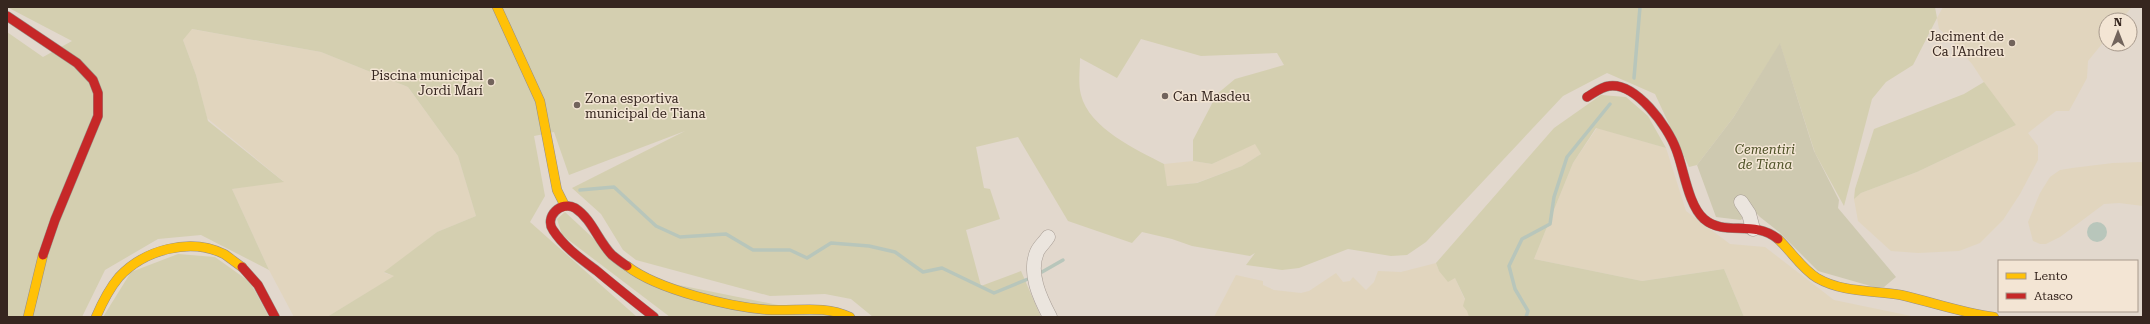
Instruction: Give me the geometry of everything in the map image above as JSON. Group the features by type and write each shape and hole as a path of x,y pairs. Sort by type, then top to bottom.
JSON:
{"street":[{"path":"497,7 540,100 557,190 565,206"},
{"path":"7,16 83,67 94,81 100,102 98,116 55,220 39,267 28,317"},
{"path":"1587,97 1602,88 1612,86 1631,91 1653,112 1675,148 1702,217 1715,227 1722,229 1764,230 1771,234 1816,277 1826,282 1842,287 1911,298 1970,315 1994,317"},
{"path":"1741,202 1749,214 1753,229"},
{"path":"654,317 568,248 552,229 551,219 556,210 565,206 575,208 583,215 606,248 618,260 637,274 649,280 761,309 785,311 826,308 850,317"},
{"path":"1048,237 1037,251 1033,268 1043,303 1050,317"},
{"path":"96,317 101,300 115,280 127,269 153,252 187,246 212,250 230,258 244,268 261,288 275,317"}],"shaded area":[{"path":"7,7 1935,7 1937,18 1913,65 1886,82 1872,99 1844,206 1815,153 1780,44 1733,118 1697,165 1689,167 1655,94 1607,73 1563,96 1426,242 1407,255 1391,256 1348,249 1299,268 1282,270 1246,265 1255,253 1250,256 1192,246 1172,239 1142,232 1132,243 1068,221 1018,137 976,147 984,188 990,189 1000,219 966,230 981,286 1021,271 1041,317 873,317 851,299 825,294 770,296 636,260 623,250 601,214 572,188 685,131 569,175 554,132 534,136 545,196 530,222 637,317 327,317 394,276 384,272 437,232 476,216 458,156 408,87 321,52 192,29 183,40 196,75 208,121 284,182 232,189 269,270 201,235 158,239 105,270 82,317 7,317 7,32 43,57 72,41","holes":["1141,39 1201,56 1277,53 1284,65 1235,79 1217,94 1193,140 1193,161 1212,164 1255,144 1261,154 1242,166 1197,183 1167,186 1164,164 1115,137 1094,118 1086,107 1080,91 1080,58 1117,78"]},
{"path":"1943,7 2131,8 2128,12 2098,12 2098,49 2088,61 2087,78 2069,111 2056,111 2028,133 2038,146 2038,160 2020,194 2003,220 1980,243 1959,251 1918,253 1891,251 1858,221 1854,199 1861,193 1917,172 2016,125 1995,99 1972,64 1949,37 1939,29 1937,18"},
{"path":"191,29 321,52 408,87 458,156 476,216 437,232 384,273 395,276 327,317 294,317 269,270 232,189 283,181 207,118 196,75 183,40"},
{"path":"1984,82 2016,125 1917,172 1861,193 1854,199 1855,189 1874,129 1964,94"},
{"path":"1601,95 1626,97 1648,116 1666,148 1596,128 1573,163 1534,259 1642,281 1724,269 1744,317 1469,317 1463,306 1465,299 1455,278 1448,282 1439,271 1436,263 1554,128"},
{"path":"1597,128 1666,148 1686,211 1730,244 1765,247 1834,300 1916,317 1744,317 1724,269 1642,281 1534,259 1573,163"},
{"path":"1255,143 1261,154 1242,166 1196,183 1166,186 1164,164 1193,161 1212,164"},
{"path":"2143,162 2143,206 2119,203 2104,204 2060,237 2046,244 2040,244 2033,241 2028,222 2040,193 2050,177 2060,170 2072,168 2113,163"},
{"path":"565,212 634,276 838,317 670,317 562,235 557,219"},
{"path":"2097,222 2104,225 2107,232 2104,239 2097,242 2090,239 2087,232 2090,225"},
{"path":"178,254 215,257 250,282 269,317 103,317 131,272"},
{"path":"1436,263 1439,271 1455,278 1465,300 1469,317 1214,317 1236,275 1263,281 1263,285 1274,290 1301,293 1309,291 1336,273 1343,282 1350,281 1353,277 1366,290 1374,282 1378,271 1401,272"}],"green space":[{"name":"Cementiri de Tiana","path":"1780,43 1814,151 1839,200 1838,208 1896,277 1884,287 1874,287 1818,271 1779,232 1760,217 1743,200 1743,217 1741,220 1716,217 1697,165 1733,118"}],"waterway":[{"path":"1634,78 1640,7"},
{"path":"1526,317 1528,311 1515,289 1509,266 1522,239 1550,224 1554,197 1567,157 1610,104"},
{"path":"580,190 614,187 656,226 680,237 726,234 753,250 790,250 807,258 831,243 869,246 895,252 923,272 942,268 994,293 1028,279"},
{"path":"1042,272 1063,260"}],"traffic: slow":[{"path":"497,7 540,101 557,190 565,206"},
{"path":"1778,239 1806,270 1827,283 1848,289 1901,295 1959,310 1994,317"},
{"path":"96,317 106,296 119,277 129,268 154,253 182,247 211,249 224,254 242,267"},
{"path":"28,317 43,255"},
{"path":"627,266 657,283 717,302 756,309 812,309 831,311 850,317"}],"traffic: jam":[{"path":"7,16 77,63 93,80 98,93 98,116 55,220 43,255"},
{"path":"1587,97 1600,89 1609,86 1619,87 1630,91 1640,98 1658,118 1672,140 1679,157 1690,196 1694,205 1704,219 1721,227 1759,230 1769,233 1778,239"},
{"path":"627,266 612,255 586,218 575,208 564,206 555,211 552,215 551,225 557,236 579,257 654,317"},
{"path":"242,267 258,285 275,317"}],"place":[{"name":"Jaciment de Ca l'Andreu","path":"2012,43"},
{"name":"Piscina municipal Jordi Marí","path":"491,82"},
{"name":"Can Masdeu","path":"1165,96"},
{"name":"Zona esportiva municipal de Tiana","path":"577,105"}]}
